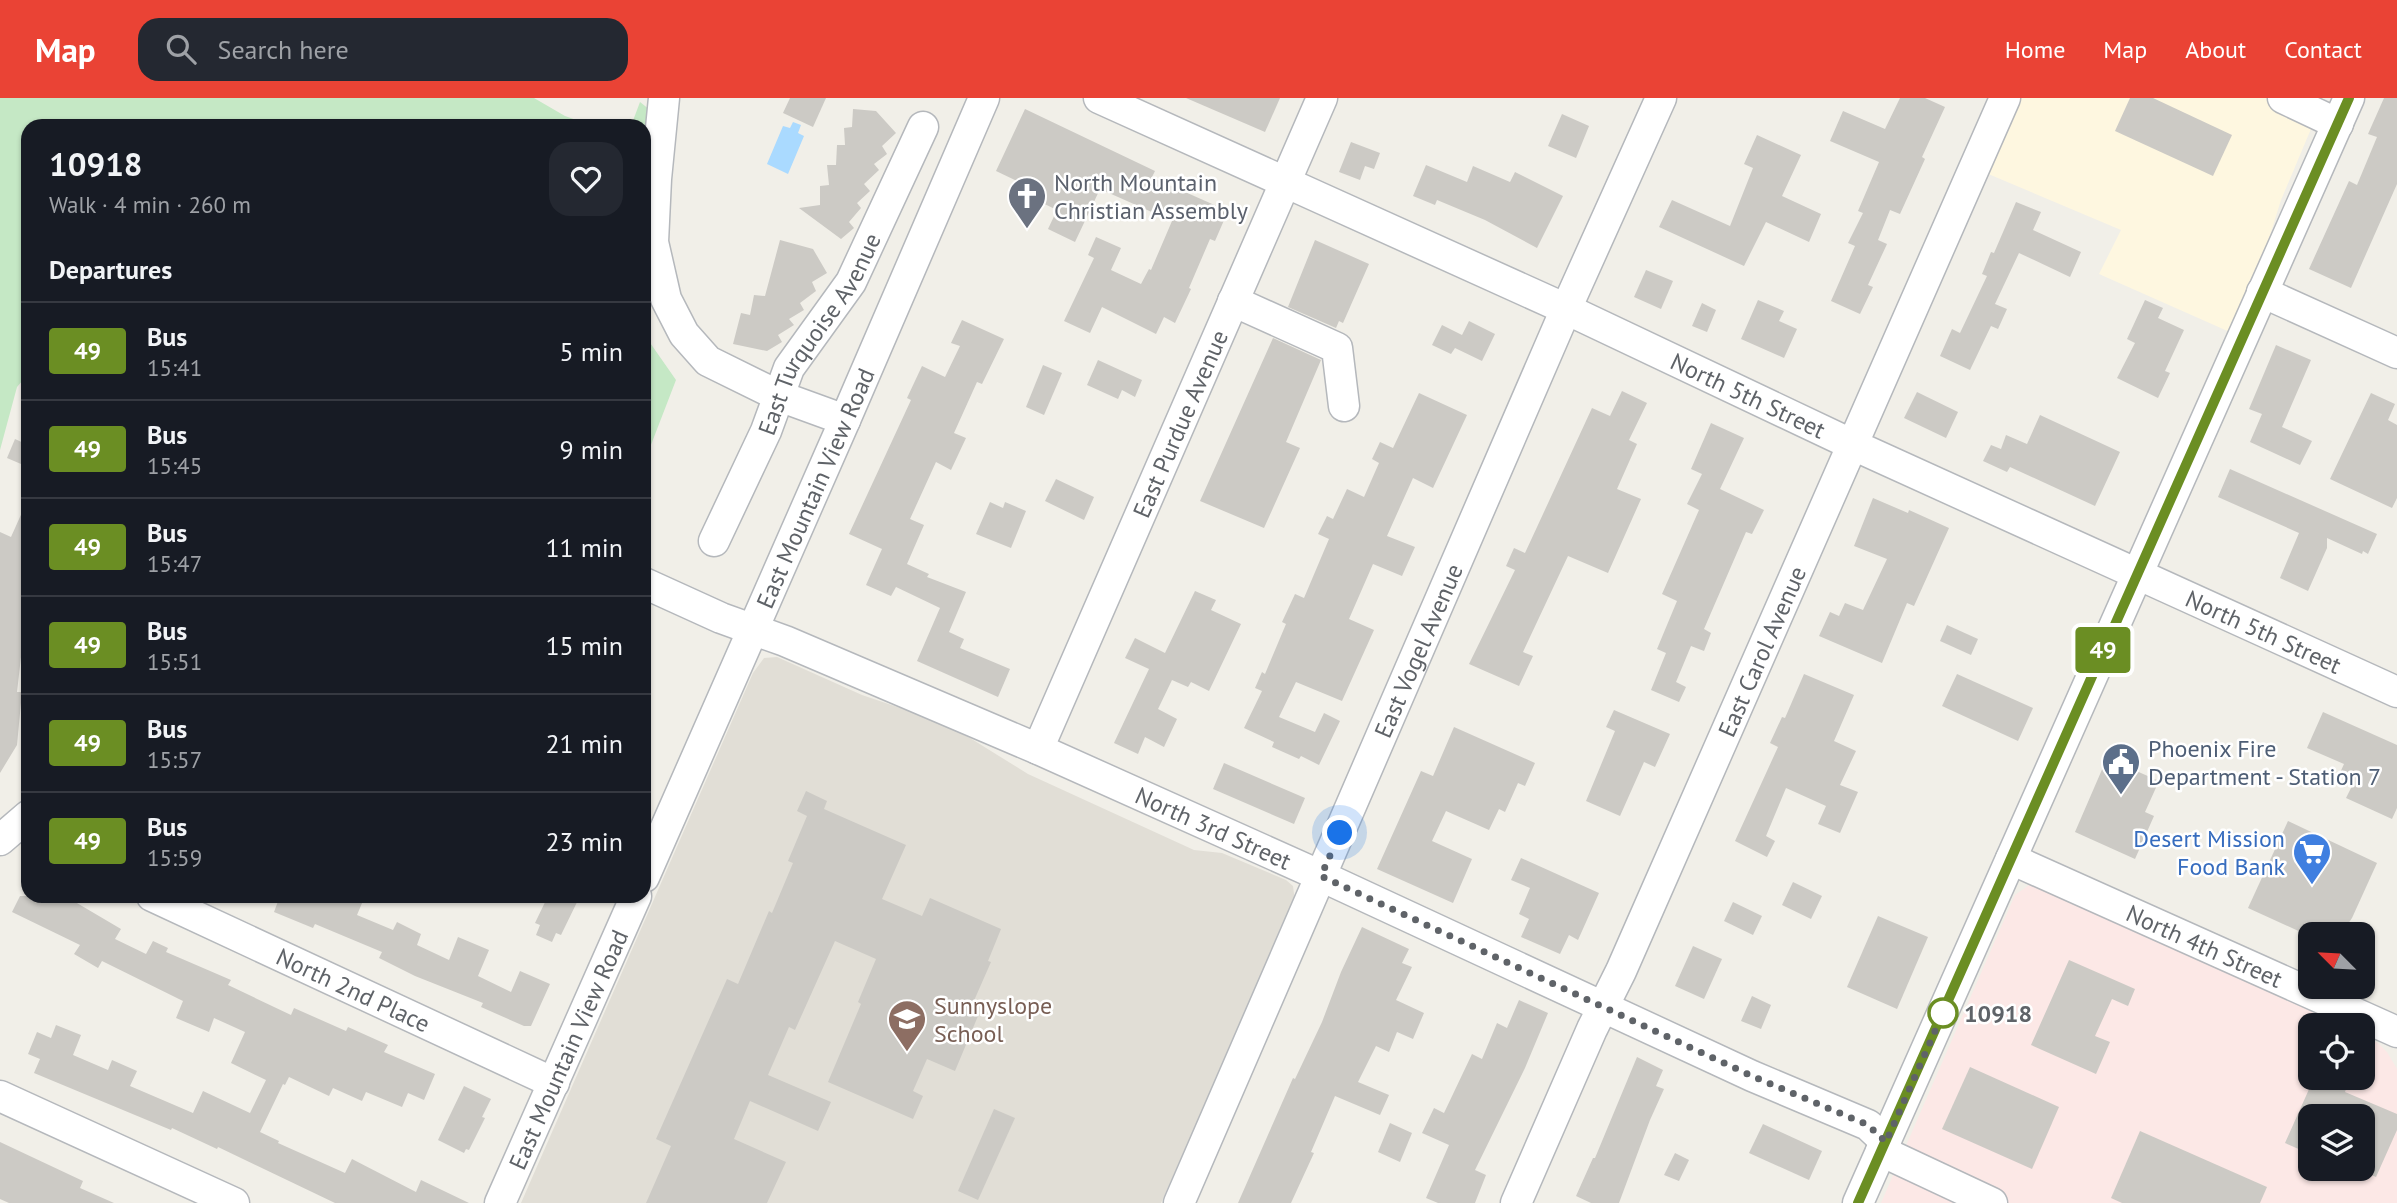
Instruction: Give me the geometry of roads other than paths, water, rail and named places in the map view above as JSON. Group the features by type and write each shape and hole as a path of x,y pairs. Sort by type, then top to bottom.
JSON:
{"street":[{"path":"664,98 653,242 666,299 684,334 708,361 779,396 845,420"},
{"name":"East Mountain View Road","path":"651,855 845,420 984,98"},
{"name":"North 5th Street","path":"1099,98 1566,309 1851,444 2397,692"},
{"name":"East Purdue Avenue","path":"1038,749 1322,98"},
{"name":"East Vogel Avenue","path":"1179,1203 1566,309 1661,98"},
{"name":"East Carol Avenue","path":"1516,1203 1602,1007 1621,971 2005,98"},
{"path":"1858,1203 2343,111 2283,98"},
{"name":"East Turquoise Avenue","path":"714,541 766,431 789,368 851,282 923,127"},
{"path":"2262,292 2397,353"},
{"path":"1233,301 1337,348 1344,406"},
{"name":"North 3rd Street","path":"651,586 721,618 785,641 1038,749 1321,876 1752,1076 1868,1125 1883,1146 1992,1203"},
{"path":"0,841 21,822"},
{"name":"North 4th Street","path":"2011,859 2397,1032"},
{"name":"North 2nd Place","path":"167,903 554,1083"},
{"name":"East Mountain View Road","path":"500,1203 633,903"},
{"path":"0,1096 234,1203"}],"water":[{"path":"793,122 801,125 798,133 804,136 788,174 767,164 783,126 790,128"}],"place":[{"name":"North Mountain Christian Assembly","path":"1027,230"},
{"name":"Phoenix Fire Department - Station 7","path":"2121,796"},
{"name":"Desert Mission Food Bank","path":"2312,886"},
{"name":"10918","path":"1943,1013"},
{"name":"Sunnyslope School","path":"907,1053"}]}
